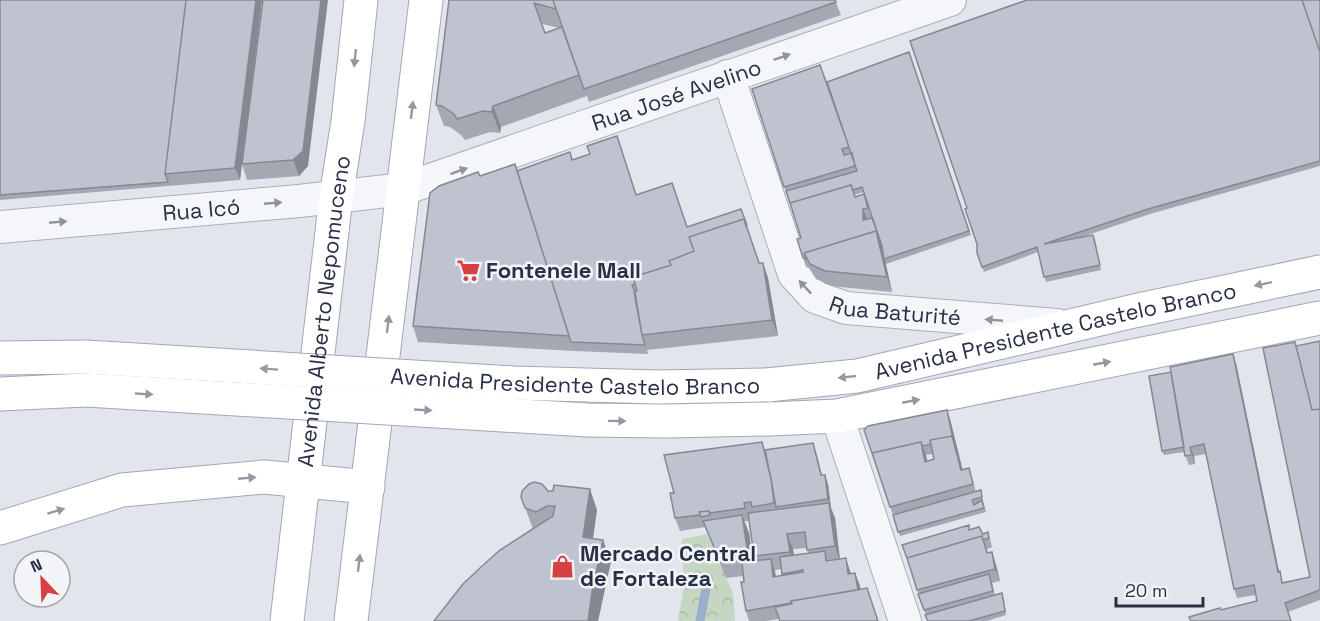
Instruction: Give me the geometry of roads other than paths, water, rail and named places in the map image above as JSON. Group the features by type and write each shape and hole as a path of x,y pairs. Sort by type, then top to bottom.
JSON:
{"main road":[{"name":"Avenida Alberto Nepomuceno","path":"286,621 361,0"},
{"path":"351,621 426,0"},
{"name":"Avenida Presidente Castelo Branco","path":"0,358 86,357 514,384 658,387 768,385 857,376 1134,311 1320,272"},
{"name":"Avenida Presidente Castelo Branco","path":"0,394 86,390 587,420 666,421 837,416 1320,318"},
{"path":"0,528 122,490 264,477 368,487"}],"street":[{"name":"Rua José Avelino","path":"404,189 950,0"},
{"name":"Rua Baturité","path":"728,76 794,274 815,297 846,308 1073,327"},
{"name":"Rua Icó","path":"0,227 404,189"},
{"path":"837,416 905,621"}],"waterway":[{"path":"700,621 708,578"}],"place":[{"name":"Fontenele Mall","path":"468,270"},
{"name":"Mercado Central de Fortaleza","path":"562,566"}]}
